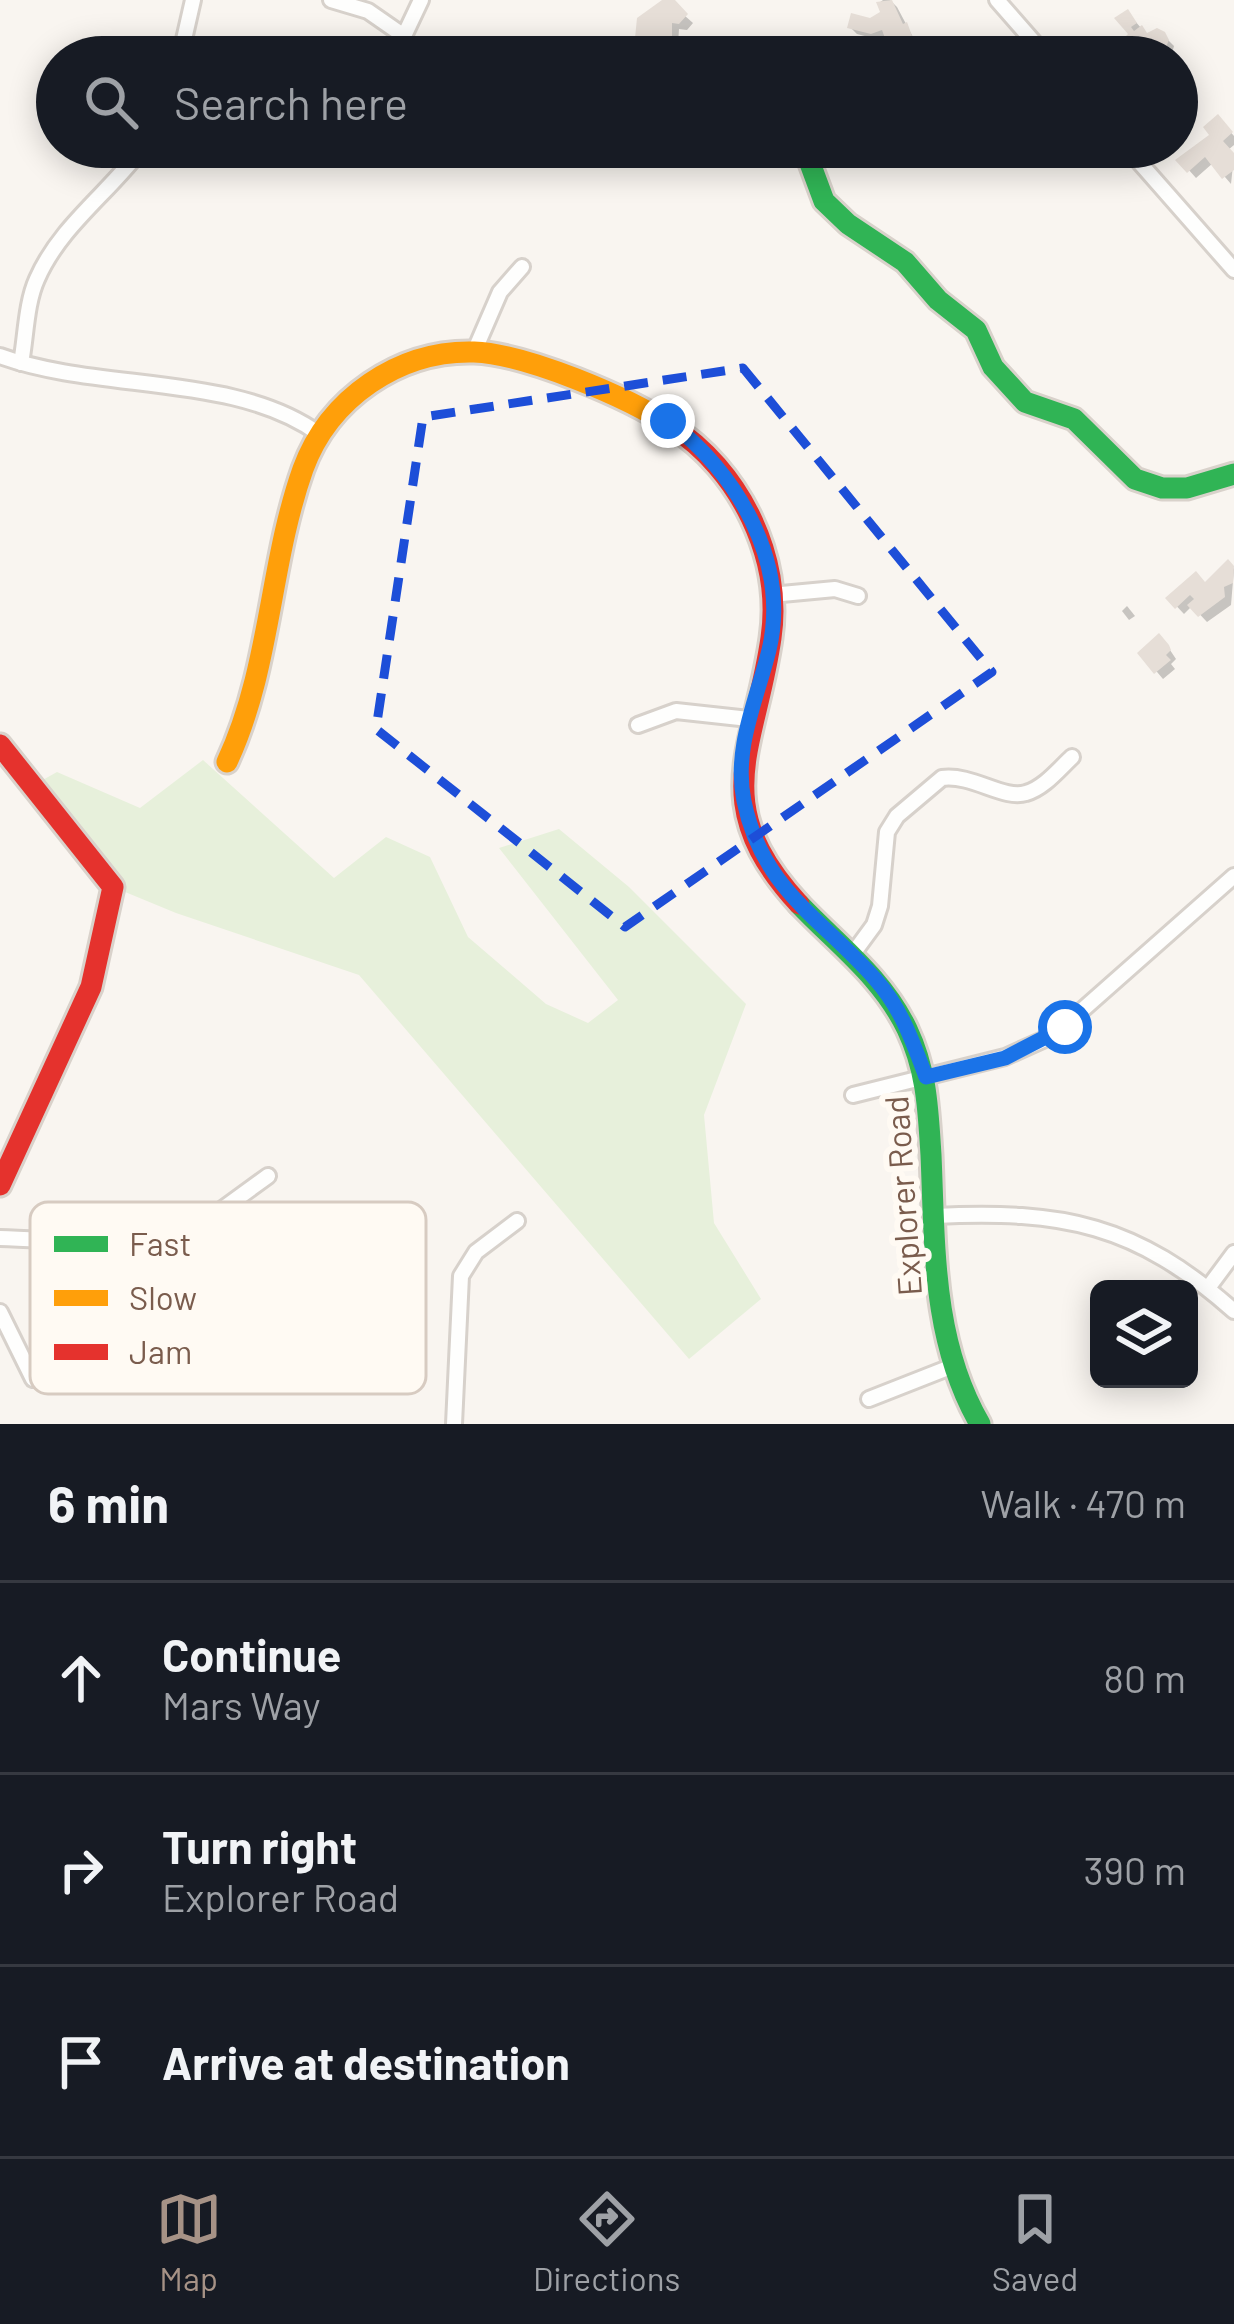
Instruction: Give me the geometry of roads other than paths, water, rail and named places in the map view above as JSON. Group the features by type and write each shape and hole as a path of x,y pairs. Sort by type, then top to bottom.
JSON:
{"street":[{"path":"185,36 193,0"},
{"path":"331,0 368,11 404,36 421,0"},
{"path":"998,0 1029,36"},
{"path":"21,363 35,283 50,255 70,226 128,168"},
{"path":"812,168 824,201 848,224 905,262 957,318 976,330 993,367 1025,402 1073,419 1135,479 1162,488 1187,488 1234,473"},
{"path":"1144,168 1234,270"},
{"path":"474,352 500,292 522,267"},
{"name":"Explorer Road","path":"227,762 254,701 296,490 319,434 348,399 377,378 427,358 474,352 502,356 617,394 685,433 728,478 764,553 771,595 770,645 748,719 740,768 757,844 787,894 852,956 897,1008 926,1077 941,1290 953,1366 961,1392 980,1424"},
{"path":"0,356 271,406 319,434"},
{"path":"771,595 836,589 858,596"},
{"path":"638,725 676,711 748,719"},
{"path":"0,745 113,887 91,987 0,1185"},
{"path":"852,956 874,926 886,832 897,816 941,778 977,780 1025,794 1072,757"},
{"path":"854,1095 1005,1058 1054,1035 1234,876"},
{"path":"232,1202 268,1175"},
{"path":"935,1216 1025,1214 1086,1225 1149,1249 1234,1311"},
{"path":"454,1424 461,1276 476,1252 518,1221"},
{"path":"0,1238 30,1239"},
{"path":"1208,1288 1234,1253"},
{"path":"0,1312 30,1371"},
{"path":"869,1399 953,1366"}]}
